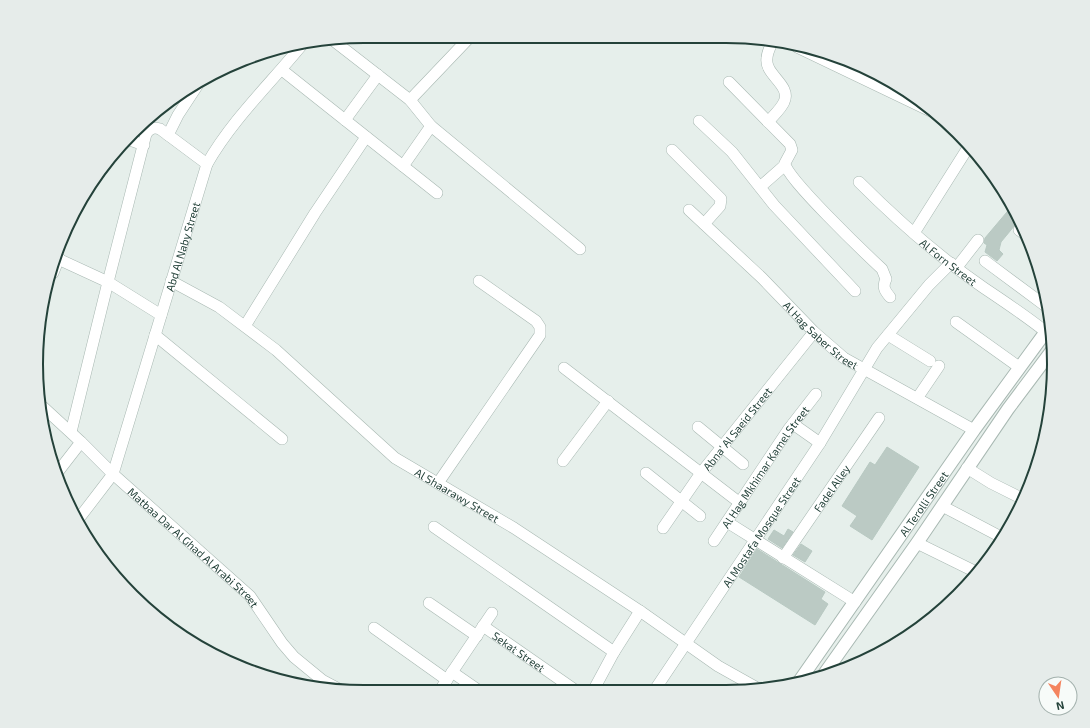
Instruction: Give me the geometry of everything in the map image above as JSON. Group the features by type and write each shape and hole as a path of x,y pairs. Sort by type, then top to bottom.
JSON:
{"street":[{"path":"410,100 464,43"},
{"path":"338,44 410,100 431,126 580,249"},
{"path":"768,122 781,107 786,95 784,89 770,72 767,64 767,58 771,46"},
{"name":"Abd Al Naby Street","path":"113,474 207,164 218,145 230,129 298,50"},
{"path":"816,56 909,101"},
{"path":"282,70 437,193"},
{"path":"345,120 378,75"},
{"path":"729,82 792,147 792,153 784,166 760,187"},
{"path":"168,135 178,115 193,93"},
{"path":"699,121 732,152 774,206 855,291"},
{"path":"403,166 431,126"},
{"path":"71,432 108,282 144,145 150,129 155,127 207,164"},
{"path":"245,326 315,213 366,137"},
{"path":"133,141 144,145"},
{"path":"672,150 721,199 720,206 704,224"},
{"path":"914,233 966,151"},
{"path":"784,166 814,202 882,269 886,279 884,283 884,290 890,297"},
{"name":"Al Forn Street","path":"859,182 892,216 954,265 1044,327"},
{"name":"Al Hag Saber Street","path":"689,210 762,278 814,332 844,358 918,397 974,430"},
{"name":"Al Mostafa Mosque Street","path":"658,685 820,443 863,369 888,335 929,285 954,265 978,240"},
{"path":"61,259 108,282 161,315"},
{"path":"985,261 1041,303"},
{"name":"Al Shaarawy Street","path":"171,281 219,307 245,326 305,375 382,447 408,467 438,483 478,509 514,528 640,611 718,666 750,684"},
{"path":"438,483 536,342 540,334 540,327 536,321 479,281"},
{"path":"956,322 1019,367"},
{"name":"Abna' Al Saeid Street","path":"663,528 702,472 814,332"},
{"name":"Al Terolli Street","path":"803,675 974,430 1045,333"},
{"path":"155,335 282,439"},
{"path":"888,335 934,363 918,397"},
{"name":"Al Terolli Street","path":"828,668 917,543 1008,409 1047,358"},
{"path":"564,368 702,472 740,503"},
{"name":"Al Hag Mkhimar Kamel Street","path":"714,541 793,424 816,394"},
{"path":"563,461 608,401"},
{"name":"Matbaa Dar Al Ghad Al Arabi Street","path":"47,414 71,432 113,474 250,596 282,643 294,656 317,676 328,683"},
{"name":"Fadel Alley","path":"783,558 879,418"},
{"path":"793,424 820,443"},
{"path":"698,427 742,464"},
{"path":"61,468 81,442"},
{"path":"967,468 991,483 1018,497"},
{"path":"646,473 682,500 700,516"},
{"path":"81,515 113,474"},
{"path":"942,506 997,535"},
{"path":"727,522 855,602"},
{"path":"434,527 614,652"},
{"path":"917,543 972,569"},
{"path":"429,603 477,636"},
{"path":"597,685 614,652 640,611"},
{"path":"444,685 492,613"},
{"name":"Sekat Street","path":"484,626 568,685"},
{"path":"374,628 450,676 468,685"}],"building":[{"path":"1008,211 1015,225 1001,242 999,250 1003,254 997,261 985,252 987,245 984,243 985,238"},
{"path":"887,447 919,467 872,540 850,526 857,516 842,506 870,462 875,465"},
{"path":"788,529 793,532 782,548 768,539 774,530 784,536"},
{"path":"801,544 812,551 805,562 793,555"},
{"path":"757,549 825,592 821,599 828,604 815,625 739,577"}]}
